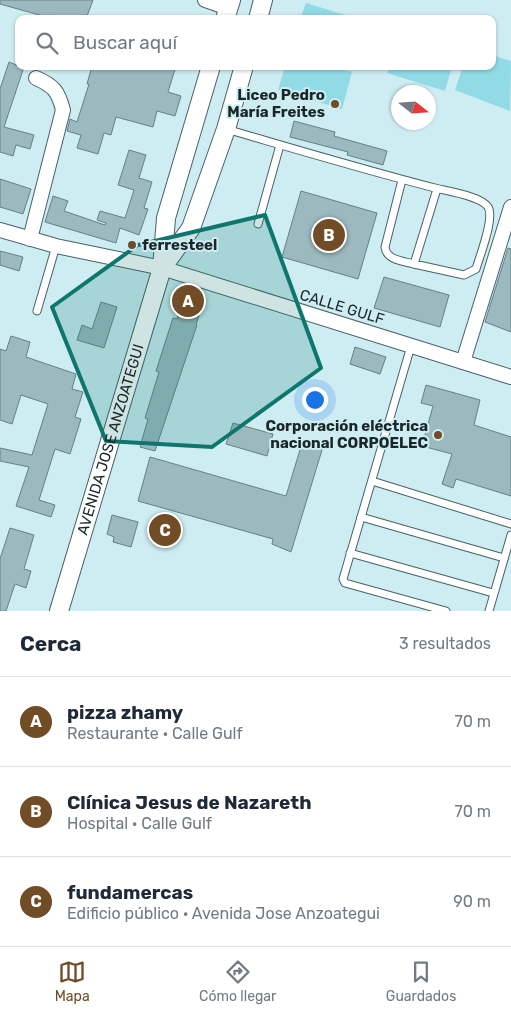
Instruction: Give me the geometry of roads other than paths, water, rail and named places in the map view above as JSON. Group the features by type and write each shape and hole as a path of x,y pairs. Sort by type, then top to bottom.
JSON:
{"street":[{"path":"205,0 228,9"},
{"path":"259,15 263,0"},
{"path":"162,268 166,218 210,70"},
{"path":"162,268 191,228 226,129 243,70"},
{"path":"30,239 63,110 59,96 49,84 36,78"},
{"path":"462,362 511,207"},
{"name":"CALLE GULF","path":"0,230 56,246 162,268 511,377"},
{"name":"AVENIDA JOSE ANZOATEGUI","path":"59,611 162,268"}],"lane":[{"path":"226,129 482,201 488,207 490,217 476,268 464,275 414,264 390,257 385,252 384,247 402,180"},
{"path":"258,224 280,145"},
{"path":"414,264 437,189"},
{"path":"37,311 56,246"},
{"path":"411,346 343,579 345,583 446,611"},
{"path":"372,481 511,524"},
{"path":"361,517 504,558"},
{"path":"489,611 511,535"},
{"path":"350,553 493,593"}],"place":[{"name":"Liceo Pedro María Freites","path":"335,104"},
{"name":"Clínica Jesus de Nazareth","path":"329,235"},
{"name":"ferresteel","path":"132,245"},
{"name":"pizza zhamy","path":"188,301"},
{"name":"Corporación eléctrica nacional CORPOELEC","path":"438,435"},
{"name":"fundamercas","path":"165,530"}]}
